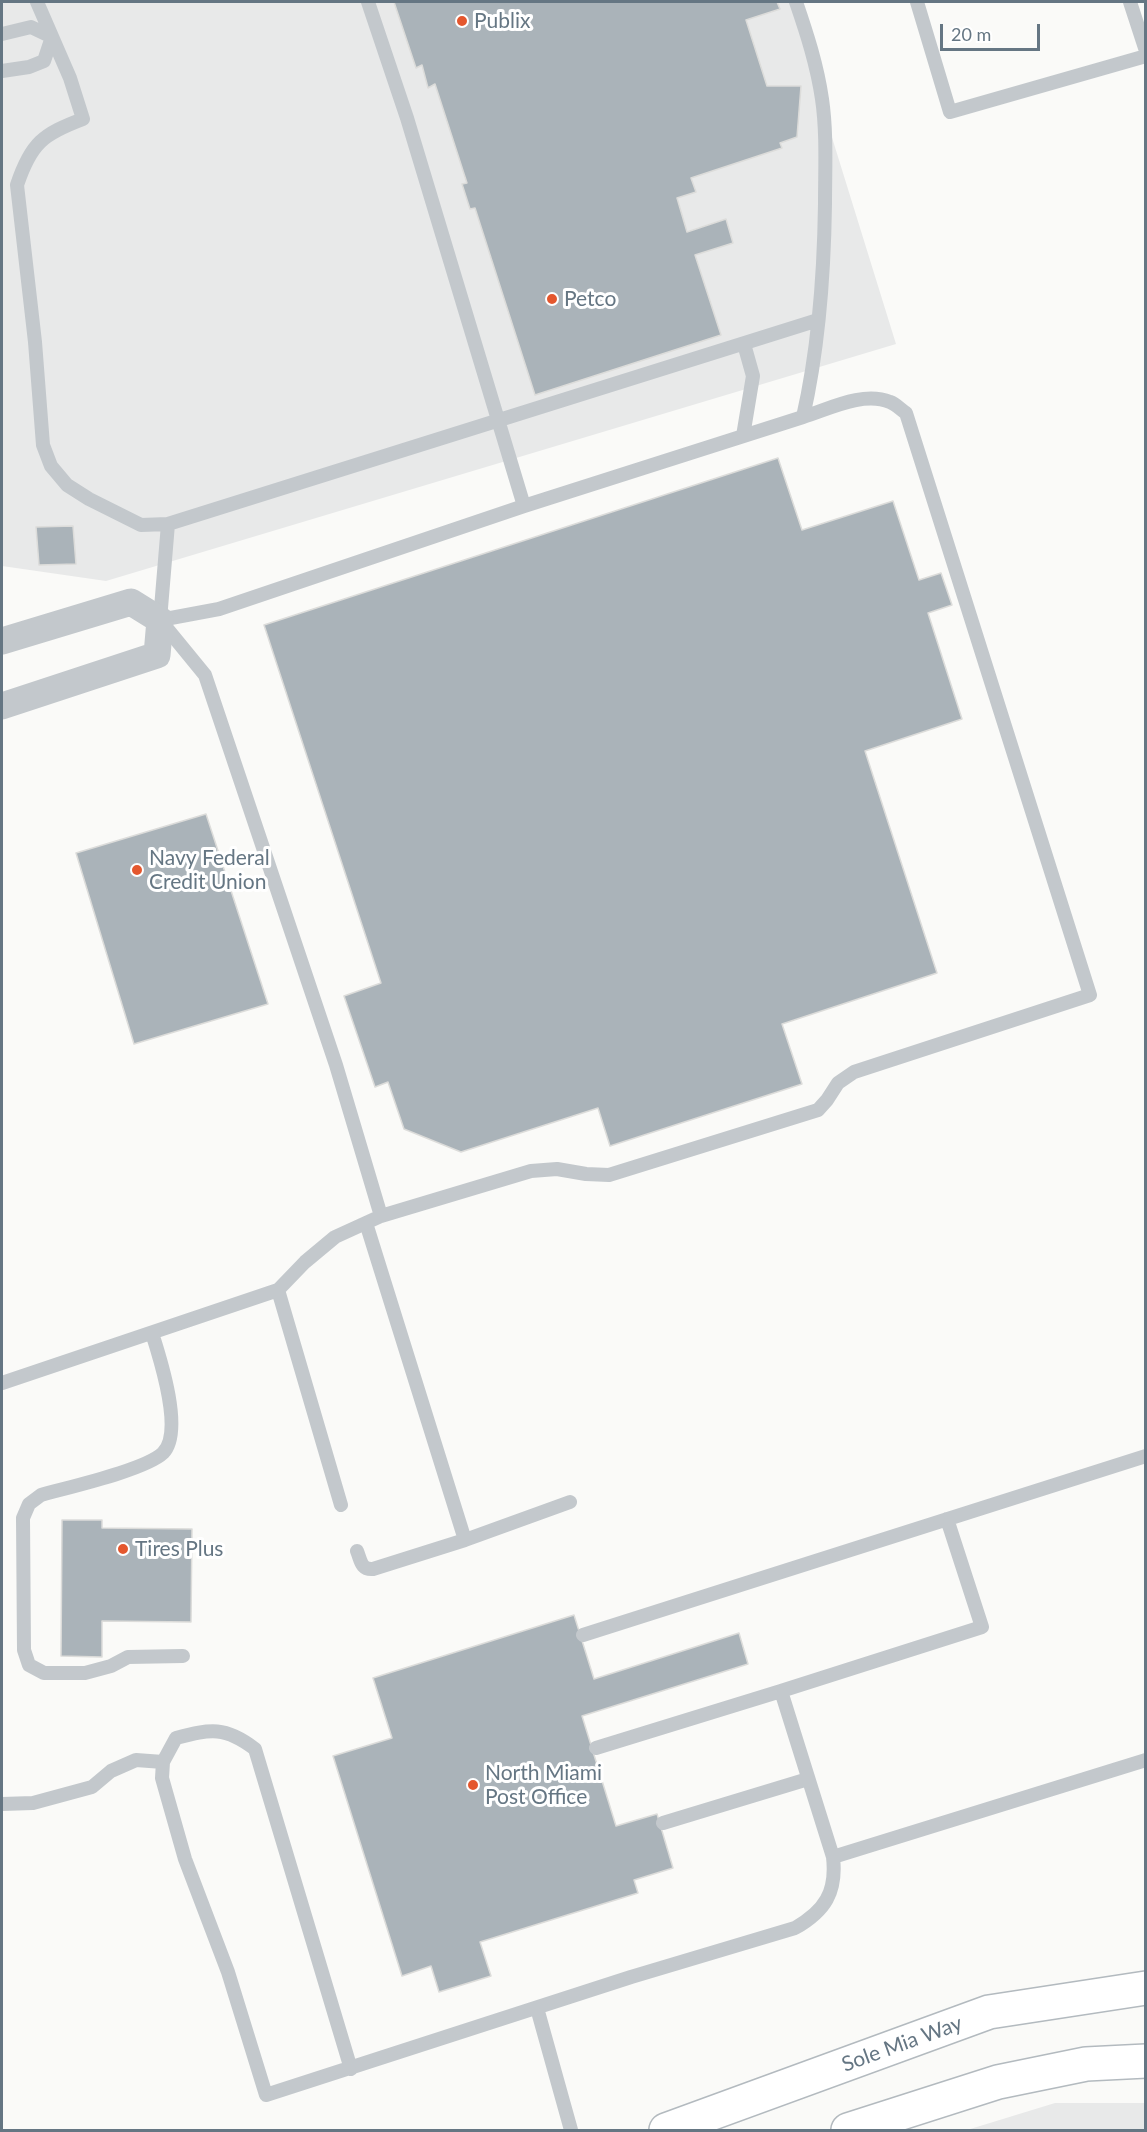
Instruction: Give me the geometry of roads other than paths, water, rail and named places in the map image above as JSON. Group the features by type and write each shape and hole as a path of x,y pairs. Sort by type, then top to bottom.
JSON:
{"street":[{"path":"2,641 131,602 160,620 157,655 2,706"},
{"name":"Sole Mia Way","path":"666,2130 989,2012 1146,1988"},
{"path":"848,2130 998,2082 1086,2064 1146,2061"}],"lane":[{"path":"37,2 70,78 83,119 56,129 34,146 24,163 16,185 35,342 43,445 51,466 67,485 141,525 168,524 818,320"},
{"path":"368,2 407,118 524,506"},
{"path":"796,2 814,56 822,99 826,140 824,259 813,372 803,417"},
{"path":"917,2 950,112 1146,56"},
{"path":"1130,2 1146,51"},
{"path":"2,34 31,27 52,37"},
{"path":"2,71 29,67 44,61 52,37"},
{"path":"742,436 753,376 744,344"},
{"path":"2,1383 278,1290 305,1262 335,1237 381,1216 531,1171 557,1169 586,1174 609,1174 693,1150 818,1110 838,1083 854,1072 1090,995 906,413 891,402 873,399 855,400 524,506 219,609 160,620"},
{"path":"168,524 160,620 205,675 350,1109 381,1216"},
{"path":"366,1223 465,1539"},
{"path":"278,1290 341,1505"},
{"path":"152,1333 164,1369 170,1402 171,1431 165,1452 147,1464 42,1495 29,1504 23,1518 24,1650 29,1665 44,1673 85,1673 111,1666 128,1657 183,1656"},
{"path":"583,1635 1146,1456"},
{"path":"357,1551 363,1567 367,1570 373,1569 570,1502"},
{"path":"596,1748 982,1627 947,1519"},
{"path":"351,2069 255,1749 240,1738 225,1732 208,1730 176,1738 163,1762 162,1778 185,1859 228,1972 266,2095 351,2069 631,1977 795,1928 813,1918 825,1903 832,1885 833,1857 781,1690"},
{"path":"2,1804 33,1803 92,1787 111,1771 136,1760 163,1762"},
{"path":"833,1857 1146,1760"},
{"path":"663,1823 808,1779"},
{"path":"537,2008 571,2130"}],"place":[{"name":"Publix","path":"462,21"},
{"name":"Petco","path":"552,299"},
{"name":"Navy Federal Credit Union","path":"137,870"},
{"name":"Tires Plus","path":"123,1549"},
{"name":"North Miami Post Office","path":"473,1785"}]}
